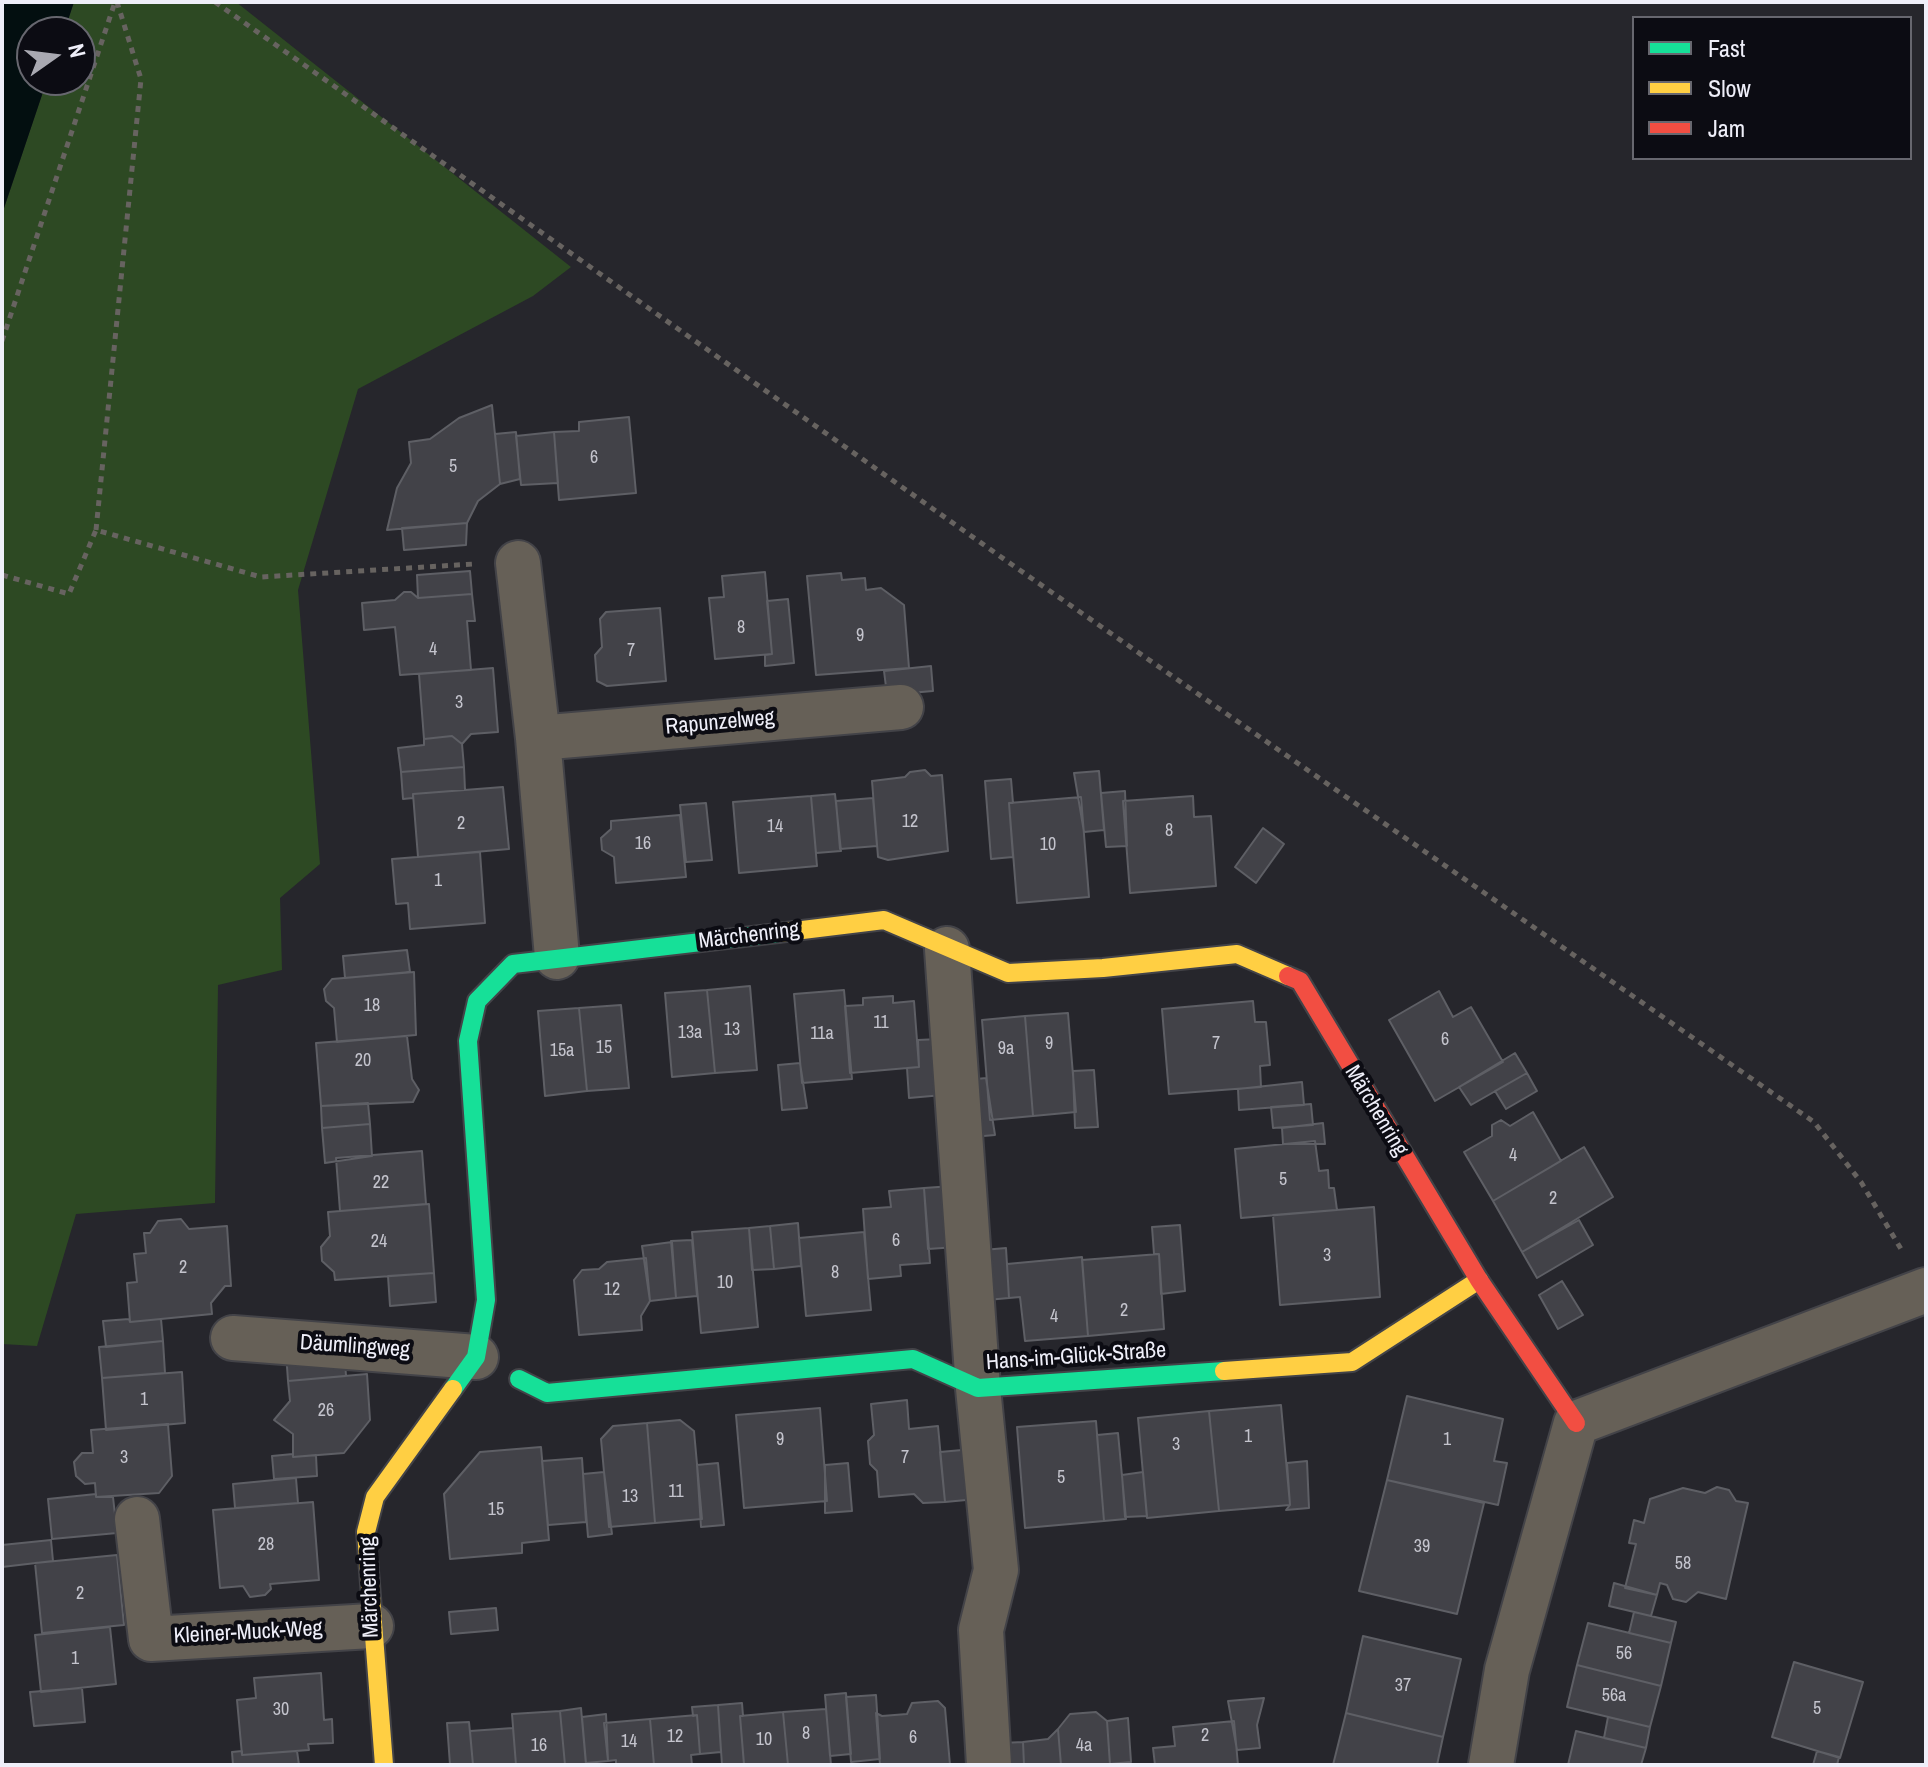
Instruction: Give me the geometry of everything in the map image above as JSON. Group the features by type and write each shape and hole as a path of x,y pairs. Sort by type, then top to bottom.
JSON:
{"street":[{"path":"518,563 538,738 557,957"},
{"name":"Rapunzelweg","path":"538,738 901,707"},
{"name":"Märchenring","path":"384,1765 366,1532 375,1497 476,1357 486,1300 468,1041 477,1001 513,964 884,920 1008,973 1103,968 1237,954 1300,981 1479,1280 1576,1423"},
{"path":"947,949 978,1388 996,1570 981,1630 989,1765"},
{"path":"1491,1765 1507,1670 1576,1423 1917,1273"},
{"name":"Hans-im-Glück-Straße","path":"519,1379 547,1393 913,1359 978,1388 1352,1362 1479,1280"},
{"name":"Däumlingweg","path":"233,1338 476,1357"},
{"name":"Kleiner-Muck-Weg","path":"137,1519 151,1639 371,1626"}],"path":[{"path":"2,341 116,2"},
{"path":"2,575 69,594 96,530 141,79 116,2"},
{"path":"215,2 998,554 1814,1122 1861,1182 1917,1273"},
{"path":"96,530 261,577 518,563"}],"green space":[{"path":"74,2 236,2 571,267 533,296 358,389 298,590 320,864 280,898 282,970 218,985 215,1203 76,1214 37,1346 2,1344 2,214 42,96 96,96 96,16 69,16"}],"shaded area":[{"path":"2,2 74,2 69,16 16,16 16,96 42,96 2,214"}],"building":[{"path":"492,405 500,484 478,501 467,523 387,530 397,488 411,463 409,442 430,439 459,418"},
{"path":"629,417 636,493 559,500 554,432 579,431 579,422"},
{"path":"516,432 520,479 500,484 495,434"},
{"path":"554,432 558,483 521,485 516,436"},
{"path":"467,523 466,545 404,550 402,528"},
{"path":"470,571 472,594 418,598 417,575"},
{"path":"765,572 772,654 715,659 709,598 724,597 722,576"},
{"path":"841,573 842,580 865,578 866,590 881,588 904,605 909,668 816,675 807,576"},
{"path":"404,592 411,592 418,598 472,594 475,621 467,621 471,670 400,675 395,627 364,630 362,603 395,600"},
{"path":"788,599 794,663 765,666 765,655 772,654 767,601"},
{"path":"660,608 666,681 607,686 597,681 595,655 602,647 600,619 606,612"},
{"path":"931,666 933,691 887,695 884,671"},
{"path":"493,668 498,732 471,734 462,744 452,736 424,739 419,674"},
{"path":"452,736 462,744 464,767 401,772 398,748 424,745 424,739"},
{"path":"464,767 465,790 413,794 413,798 403,799 401,772"},
{"path":"925,770 931,776 942,775 948,851 888,860 878,857 872,781 905,777 910,772"},
{"path":"1099,771 1104,830 1084,832 1074,773"},
{"path":"1011,779 1013,803 1009,803 1013,857 991,859 985,781"},
{"path":"503,787 509,849 418,857 413,794"},
{"path":"1125,791 1127,846 1106,847 1101,793"},
{"path":"835,794 841,851 816,853 811,796"},
{"path":"811,796 817,866 739,873 733,802"},
{"path":"1193,796 1194,817 1211,816 1216,886 1130,893 1123,801"},
{"path":"1081,797 1089,897 1017,903 1009,803"},
{"path":"873,798 877,846 840,849 836,801"},
{"path":"706,803 712,860 686,862 680,805"},
{"path":"680,815 686,877 616,883 614,857 602,850 601,838 611,829 611,821"},
{"path":"1263,828 1284,844 1256,883 1235,867"},
{"path":"480,852 485,923 410,929 408,903 396,904 392,859"},
{"path":"407,950 410,972 345,978 343,956"},
{"path":"414,972 416,1035 337,1042 334,1008 326,1001 324,989 332,979"},
{"path":"750,986 757,1070 715,1073 707,990"},
{"path":"707,990 715,1073 672,1077 665,993"},
{"path":"844,990 852,1079 802,1083 794,994"},
{"path":"1439,991 1453,1017 1471,1007 1503,1062 1435,1101 1389,1020"},
{"path":"893,996 893,1003 914,1001 919,1067 850,1073 845,1006 863,1005 863,998"},
{"path":"1253,1001 1255,1022 1266,1022 1270,1065 1260,1066 1261,1087 1169,1094 1162,1009"},
{"path":"621,1005 629,1088 587,1091 579,1008"},
{"path":"579,1008 587,1091 545,1096 538,1011"},
{"path":"1068,1013 1076,1112 1033,1116 1025,1016"},
{"path":"1025,1016 1033,1116 990,1120 982,1020"},
{"path":"407,1036 412,1079 419,1090 413,1102 321,1106 316,1043"},
{"path":"939,1039 943,1095 909,1098 907,1068 919,1067 918,1040"},
{"path":"1515,1053 1527,1073 1471,1105 1459,1087"},
{"path":"800,1063 807,1108 782,1110 778,1065"},
{"path":"1094,1070 1098,1127 1075,1128 1073,1071"},
{"path":"1527,1073 1537,1091 1506,1109 1495,1091"},
{"path":"986,1078 995,1135 972,1137 967,1080"},
{"path":"1302,1082 1304,1105 1239,1110 1238,1089"},
{"path":"368,1103 370,1124 322,1128 321,1106"},
{"path":"1311,1104 1313,1125 1273,1128 1271,1107"},
{"path":"1533,1112 1561,1161 1493,1201 1464,1152 1492,1136 1492,1125 1501,1120 1510,1126"},
{"path":"1323,1123 1325,1144 1283,1144 1282,1128"},
{"path":"370,1124 372,1156 325,1163 322,1128"},
{"path":"1315,1141 1319,1171 1328,1170 1329,1188 1334,1188 1337,1210 1241,1218 1235,1149"},
{"path":"1584,1147 1613,1197 1522,1252 1493,1201"},
{"path":"422,1151 426,1204 340,1211 336,1158"},
{"path":"952,1186 957,1247 928,1249 924,1188"},
{"path":"924,1188 930,1263 900,1265 901,1276 868,1279 863,1209 891,1207 889,1191"},
{"path":"429,1204 434,1273 335,1280 334,1272 322,1261 321,1247 330,1236 328,1212"},
{"path":"1374,1207 1380,1297 1280,1305 1273,1215"},
{"path":"181,1219 189,1229 227,1226 231,1286 225,1286 211,1303 212,1314 130,1322 127,1283 137,1282 134,1254 146,1253 144,1233 150,1233 158,1221"},
{"path":"1579,1220 1593,1245 1537,1278 1522,1252"},
{"path":"798,1223 801,1266 774,1269 770,1226"},
{"path":"1180,1225 1185,1291 1161,1294 1159,1254 1154,1254 1152,1227"},
{"path":"770,1226 774,1269 752,1270 749,1228"},
{"path":"749,1228 758,1327 701,1333 692,1232"},
{"path":"864,1232 871,1310 806,1316 799,1238"},
{"path":"692,1240 697,1296 676,1298 671,1241"},
{"path":"672,1242 676,1298 650,1301 642,1246"},
{"path":"1006,1248 1009,1298 987,1300 983,1250"},
{"path":"1159,1254 1164,1329 1088,1336 1082,1260"},
{"path":"1082,1257 1088,1336 1025,1341 1020,1297 1009,1298 1007,1264"},
{"path":"646,1258 650,1301 641,1316 642,1330 579,1335 574,1280 582,1270 599,1269 607,1262"},
{"path":"434,1273 436,1302 390,1306 388,1276"},
{"path":"1562,1281 1583,1315 1558,1329 1539,1295"},
{"path":"129,1319 130,1322 161,1319 163,1341 106,1347 103,1321"},
{"path":"163,1341 165,1373 102,1378 99,1347"},
{"path":"344,1346 346,1376 288,1381 286,1352"},
{"path":"182,1372 185,1423 106,1430 102,1378"},
{"path":"367,1374 370,1420 344,1453 293,1457 293,1434 274,1420 290,1401 288,1381"},
{"path":"1407,1396 1503,1419 1494,1461 1507,1463 1498,1505 1387,1480"},
{"path":"907,1400 909,1429 938,1426 945,1502 923,1503 914,1494 879,1497 877,1471 870,1464 868,1441 874,1435 871,1404"},
{"path":"1281,1405 1290,1505 1219,1511 1209,1411"},
{"path":"820,1408 827,1501 744,1508 736,1415"},
{"path":"1209,1411 1219,1511 1147,1518 1138,1418"},
{"path":"680,1420 694,1431 702,1519 655,1523 647,1423"},
{"path":"1096,1421 1104,1521 1025,1528 1017,1427"},
{"path":"647,1423 655,1523 609,1527 601,1439 613,1426"},
{"path":"168,1424 172,1476 159,1493 96,1497 95,1483 85,1484 76,1476 74,1462 82,1453 93,1453 91,1430"},
{"path":"1118,1433 1126,1519 1104,1521 1097,1435"},
{"path":"541,1447 549,1540 522,1543 522,1553 450,1559 444,1494 480,1452"},
{"path":"973,1449 977,1499 945,1502 940,1452"},
{"path":"293,1454 293,1457 316,1455 317,1476 274,1479 272,1456"},
{"path":"582,1458 586,1522 548,1525 542,1461"},
{"path":"1307,1461 1309,1508 1286,1510 1290,1505 1287,1463"},
{"path":"718,1463 724,1525 701,1527 697,1465"},
{"path":"848,1463 852,1511 825,1513 825,1465"},
{"path":"604,1472 612,1534 588,1537 583,1474"},
{"path":"1143,1472 1147,1516 1125,1517 1122,1475"},
{"path":"296,1478 298,1503 235,1508 233,1484"},
{"path":"1387,1480 1484,1503 1457,1614 1359,1591"},
{"path":"1717,1487 1729,1490 1736,1501 1748,1503 1726,1599 1698,1592 1686,1602 1673,1599 1667,1585 1660,1583 1657,1595 1625,1588 1636,1544 1629,1543 1634,1520 1644,1523 1650,1499 1683,1488 1705,1493"},
{"path":"96,1494 96,1497 113,1497 117,1533 52,1539 48,1499"},
{"path":"313,1502 319,1580 270,1584 271,1589 265,1595 250,1597 243,1586 220,1588 213,1510"},
{"path":"51,1540 53,1561 2,1567 2,1545"},
{"path":"117,1555 124,1625 42,1633 35,1563"},
{"path":"1614,1583 1657,1595 1651,1616 1609,1606"},
{"path":"496,1608 498,1630 451,1634 449,1612"},
{"path":"1634,1612 1676,1622 1671,1643 1629,1633"},
{"path":"1588,1623 1671,1643 1661,1686 1577,1665"},
{"path":"110,1627 116,1684 41,1692 35,1635"},
{"path":"1363,1636 1461,1659 1443,1737 1346,1713"},
{"path":"1794,1662 1863,1682 1840,1758 1772,1737"},
{"path":"1577,1665 1661,1686 1650,1727 1567,1707"},
{"path":"321,1673 324,1720 332,1719 333,1743 308,1744 309,1750 242,1755 237,1700 256,1698 254,1678"},
{"path":"82,1688 85,1722 34,1726 30,1692"},
{"path":"846,1693 851,1754 830,1756 825,1695"},
{"path":"876,1695 880,1759 851,1762 846,1697"},
{"path":"1264,1698 1257,1725 1260,1748 1237,1750 1228,1701"},
{"path":"938,1701 945,1708 950,1765 880,1765 876,1713 882,1716 907,1714 912,1703"},
{"path":"742,1703 743,1716 740,1716 744,1764 722,1765 718,1705"},
{"path":"718,1705 721,1752 700,1754 697,1715 693,1716 692,1707"},
{"path":"581,1708 586,1765 565,1765 560,1711"},
{"path":"826,1709 831,1765 788,1765 783,1712"},
{"path":"560,1711 565,1765 516,1765 512,1714"},
{"path":"783,1712 788,1765 744,1765 740,1716"},
{"path":"1096,1712 1107,1721 1110,1765 1061,1765 1058,1729 1070,1714"},
{"path":"1346,1713 1443,1737 1437,1765 1333,1765"},
{"path":"606,1714 608,1761 586,1763 582,1717"},
{"path":"697,1715 700,1754 691,1755 692,1765 654,1765 650,1719"},
{"path":"1608,1717 1650,1727 1646,1748 1604,1738"},
{"path":"1128,1718 1131,1762 1110,1764 1107,1721"},
{"path":"650,1719 654,1765 616,1765 616,1760 608,1761 604,1723"},
{"path":"1234,1721 1238,1765 1155,1765 1153,1748 1175,1746 1173,1727"},
{"path":"469,1722 473,1765 450,1765 447,1723"},
{"path":"513,1728 516,1765 473,1765 470,1731"},
{"path":"1058,1729 1061,1765 1024,1765 1023,1742 1048,1739"},
{"path":"1576,1731 1646,1748 1641,1765 1568,1765"},
{"path":"1023,1742 1024,1765 1003,1765 1002,1743"},
{"path":"242,1751 242,1755 297,1751 299,1765 233,1765 232,1752"},
{"path":"1817,1751 1839,1757 1837,1765 1813,1765"}],"traffic: fast":[{"path":"453,1389 476,1357 486,1300 468,1041 477,1001 513,964 778,933"},
{"path":"519,1379 547,1393 913,1359 978,1388 1224,1371"}],"traffic: slow":[{"path":"778,933 884,920 1008,973 1103,968 1237,954 1288,976"},
{"path":"1224,1371 1352,1362 1479,1280"},
{"path":"384,1765 366,1532 375,1497 453,1389"}],"traffic: jam":[{"path":"1288,976 1300,981 1479,1280 1576,1423"}]}
